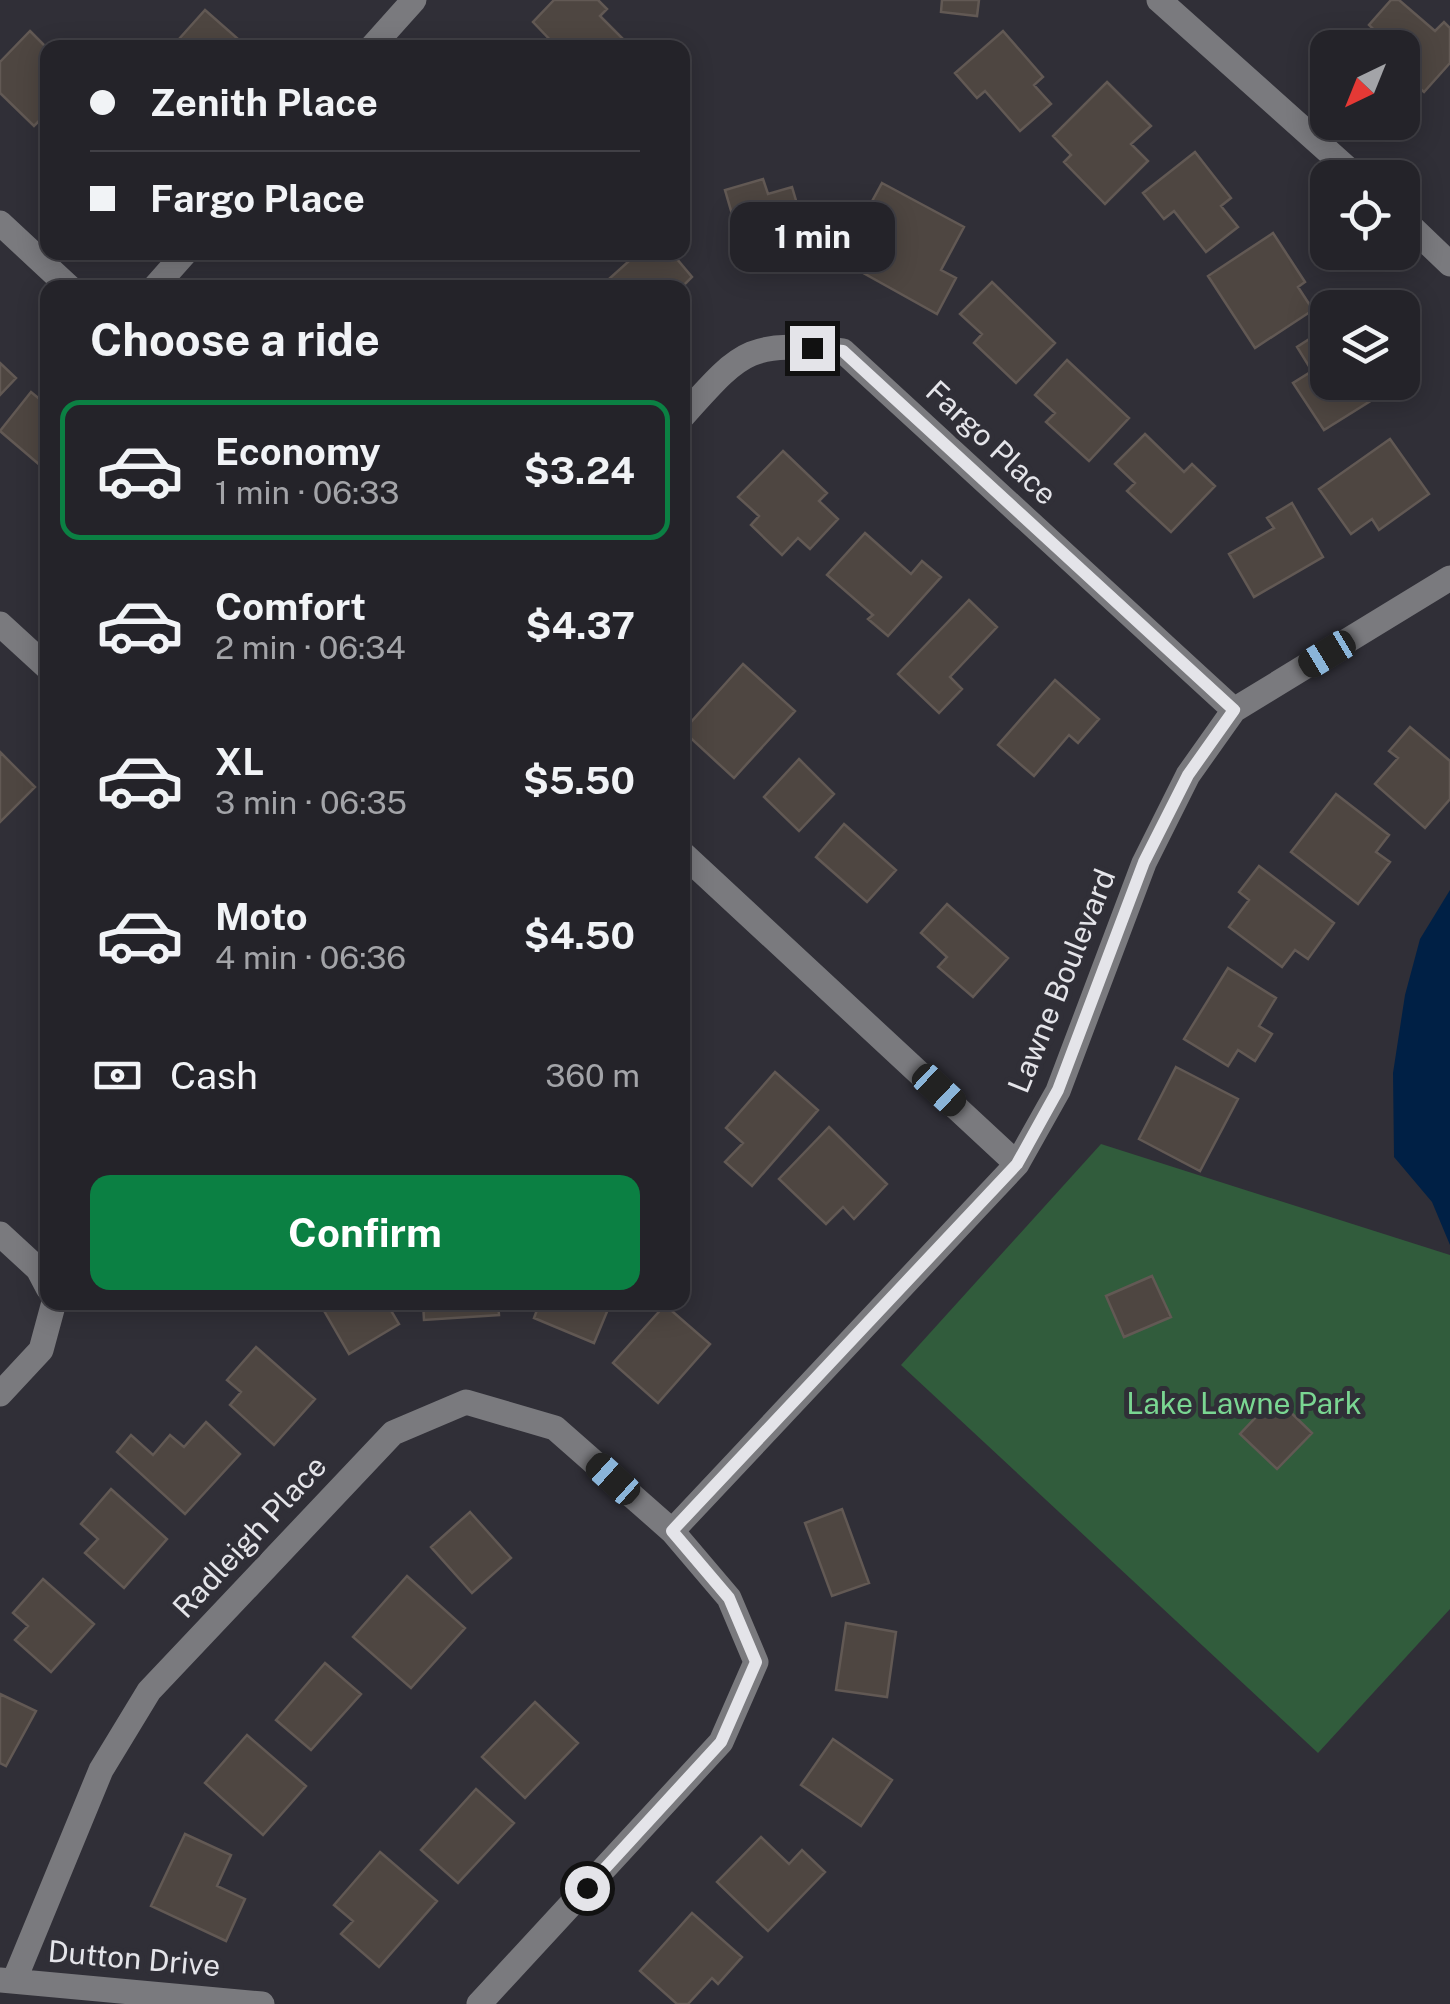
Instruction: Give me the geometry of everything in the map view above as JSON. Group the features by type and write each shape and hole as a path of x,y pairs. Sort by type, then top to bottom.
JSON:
{"street":[{"path":"378,40 414,0"},
{"path":"1159,0 1338,160"},
{"path":"0,223 61,280"},
{"path":"1420,235 1450,264"},
{"path":"161,280 179,260"},
{"name":"Fargo Place","path":"690,408 732,361 780,344 843,351 1234,710"},
{"name":"Lawne Boulevard","path":"672,1531 1017,1164 1058,1090 1144,862 1188,775 1234,710 1450,578"},
{"path":"0,624 40,661"},
{"path":"690,860 1017,1164"},
{"path":"0,1234 40,1273"},
{"path":"0,1394 41,1350 52,1310"},
{"name":"Radleigh Place","path":"7,1980 101,1770 149,1691 393,1434 466,1402 555,1428 672,1531 729,1598 756,1662 721,1742 480,2004"},
{"name":"Dutton Drive","path":"7,1980 262,2004"}],"green space":[{"name":"Lake Lawne Park","path":"1101,1144 1450,1255 1450,1609 1318,1753 901,1365"}],"water":[{"path":"1450,890 1450,1245 1432,1202 1394,1157 1393,1073 1405,995 1420,939"}],"building":[{"path":"554,0 598,0 607,9 600,16 624,40 550,40 533,22"},
{"path":"942,0 979,0 977,16 941,12"},
{"path":"1391,0 1399,0 1435,31 1444,22 1450,28 1450,63 1424,92 1420,89 1420,30 1374,30 1369,25"},
{"path":"205,10 239,40 178,40"},
{"path":"30,31 40,41 40,120 34,126 0,93 0,62"},
{"path":"1003,31 1043,77 1034,85 1051,104 1020,131 985,91 977,98 955,73"},
{"path":"1107,82 1151,126 1131,144 1148,161 1105,204 1064,162 1071,155 1053,136"},
{"path":"1195,152 1231,198 1221,206 1238,227 1206,252 1174,211 1164,219 1143,193"},
{"path":"763,179 768,194 792,187 811,251 748,269 725,190"},
{"path":"882,183 964,227 941,270 956,278 937,314 840,260"},
{"path":"1273,233 1305,282 1298,287 1310,312 1255,348 1208,276"},
{"path":"630,260 678,260 692,277 689,280 608,280"},
{"path":"992,282 1055,343 1016,383 974,343 982,334 960,314"},
{"path":"1310,339 1310,368 1297,347"},
{"path":"1067,360 1129,418 1089,461 1046,422 1055,413 1035,395"},
{"path":"0,363 16,378 0,395"},
{"path":"1310,372 1310,400 1372,400 1324,430 1293,383"},
{"path":"31,392 40,399 40,465 0,431"},
{"path":"1145,434 1184,472 1192,464 1215,486 1171,532 1127,491 1135,483 1115,464"},
{"path":"1390,439 1429,494 1379,530 1372,519 1351,534 1319,489"},
{"path":"783,451 827,493 819,501 838,519 810,549 798,538 782,555 751,525 759,516 738,497"},
{"path":"1292,503 1323,557 1254,597 1229,554 1274,528 1267,518"},
{"path":"865,533 911,574 922,561 941,577 888,636 868,619 873,615 827,575"},
{"path":"969,600 997,627 950,677 962,689 939,713 898,674"},
{"path":"743,664 795,711 734,778 690,737 690,723"},
{"path":"1055,680 1099,719 1078,743 1069,735 1034,776 998,745"},
{"path":"1410,727 1450,761 1450,799 1425,828 1375,784 1398,758 1389,751"},
{"path":"0,752 35,787 0,822"},
{"path":"799,759 834,794 799,831 764,797"},
{"path":"1336,794 1389,835 1376,852 1390,862 1358,904 1291,852"},
{"path":"844,824 896,870 867,902 816,857"},
{"path":"1259,866 1334,923 1308,959 1295,950 1282,967 1229,927 1249,900 1239,892"},
{"path":"947,904 1008,958 973,997 938,967 947,957 921,933"},
{"path":"1228,968 1276,998 1259,1026 1272,1034 1255,1061 1238,1050 1228,1066 1184,1039"},
{"path":"1176,1067 1238,1099 1200,1171 1139,1139"},
{"path":"775,1072 818,1110 752,1186 725,1162 743,1143 726,1128"},
{"path":"829,1127 887,1184 854,1219 843,1207 826,1224 779,1179"},
{"path":"1152,1276 1171,1317 1124,1337 1106,1296"},
{"path":"324,1310 391,1310 399,1324 349,1354"},
{"path":"423,1310 499,1310 499,1315 424,1320"},
{"path":"537,1310 608,1310 594,1343 534,1318"},
{"path":"661,1310 671,1310 710,1344 658,1403 613,1363"},
{"path":"256,1347 315,1399 274,1445 230,1405 241,1392 227,1380"},
{"path":"1275,1397 1312,1433 1277,1469 1240,1434"},
{"path":"206,1422 240,1454 185,1514 117,1452 131,1435 153,1455 170,1435 184,1447"},
{"path":"111,1489 167,1539 124,1588 85,1553 98,1539 81,1524"},
{"path":"842,1509 869,1583 832,1596 805,1523"},
{"path":"470,1512 511,1558 472,1593 431,1547"},
{"path":"407,1576 465,1628 411,1688 353,1637"},
{"path":"43,1579 94,1624 51,1672 15,1640 28,1626 13,1613"},
{"path":"846,1623 896,1632 887,1697 836,1690"},
{"path":"325,1663 361,1694 311,1750 276,1720"},
{"path":"0,1694 36,1711 6,1766 0,1763"},
{"path":"535,1702 578,1743 525,1798 482,1757"},
{"path":"247,1735 306,1786 263,1835 205,1783"},
{"path":"833,1739 892,1780 861,1826 801,1785"},
{"path":"476,1789 514,1823 458,1883 421,1850"},
{"path":"185,1834 231,1855 217,1886 245,1899 226,1941 151,1906"},
{"path":"761,1837 789,1864 802,1850 825,1872 768,1931 717,1882"},
{"path":"380,1852 437,1901 379,1967 341,1934 353,1921 334,1905"},
{"path":"692,1913 742,1957 718,1984 712,1978 688,2004 677,2004 640,1971"}],"route":[{"path":"587,1888 721,1742 756,1662 729,1598 672,1531 1017,1164 1058,1090 1144,862 1188,775 1234,710 843,351 812,348"}]}
